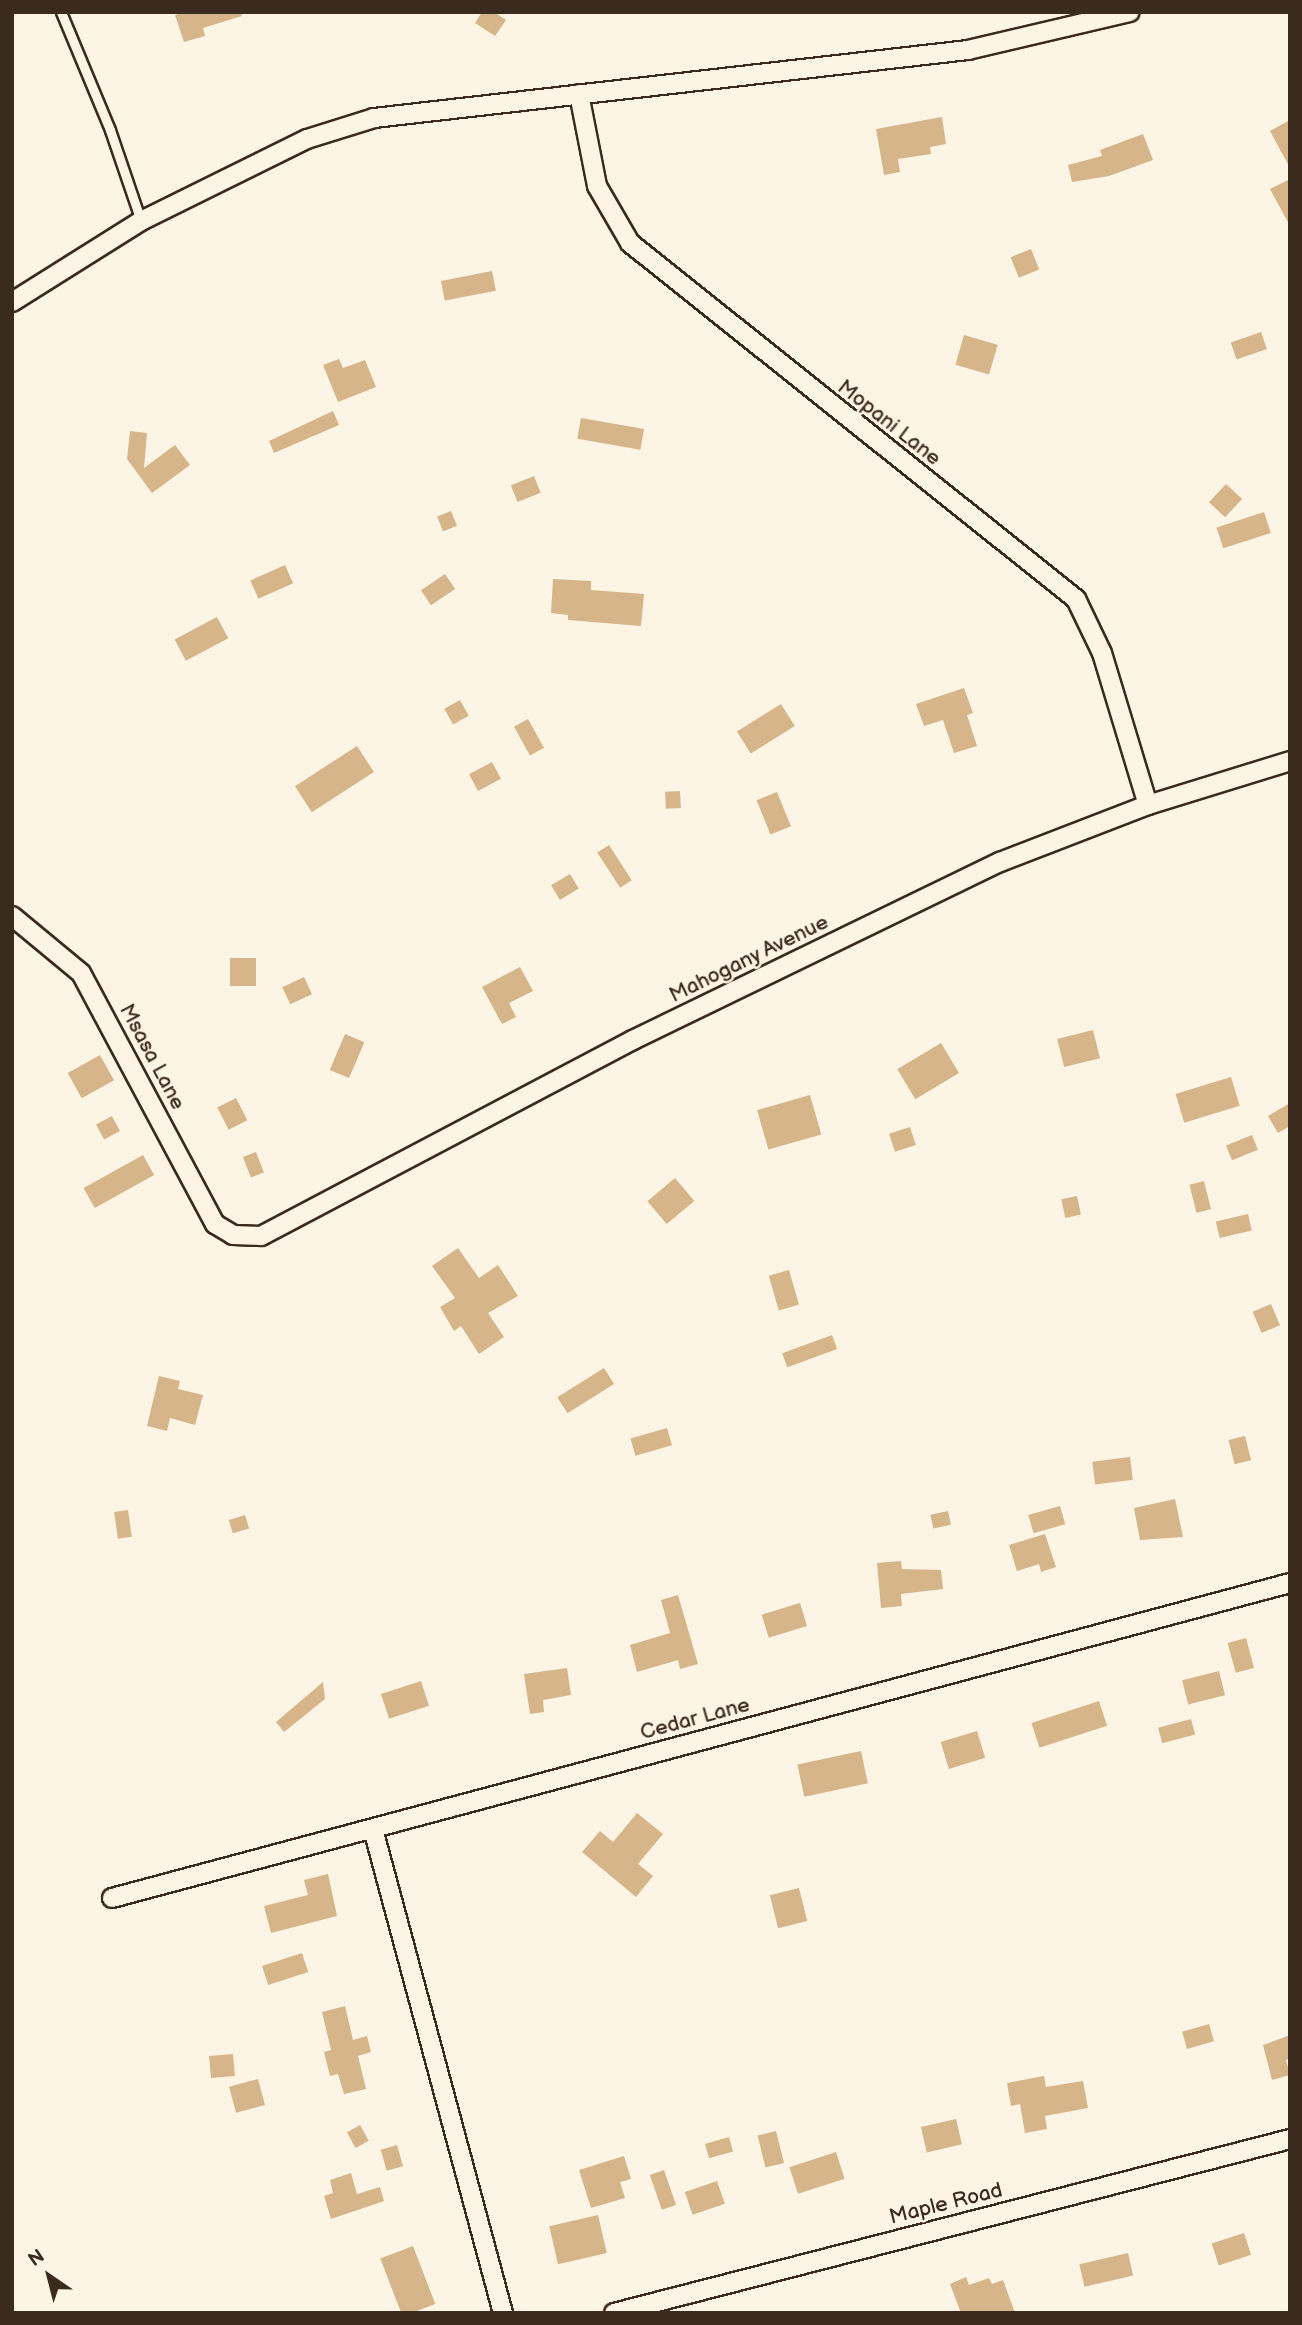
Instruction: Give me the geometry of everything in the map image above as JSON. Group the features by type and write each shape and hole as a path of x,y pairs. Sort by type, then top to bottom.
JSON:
{"street":[{"path":"12,302 141,221 307,139 374,118 968,50 1130,12"},
{"name":"Mopani Lane","path":"579,94 597,186 630,243 781,368 1008,540 1076,599 1102,653 1148,805"},
{"name":"Mahogany Avenue","path":"240,1236 261,1236 632,1040 1000,862 1148,805 1290,761"},
{"name":"Msasa Lane","path":"12,915 81,973 215,1224 240,1236"},
{"name":"Cedar Lane","path":"112,1898 1290,1583"},
{"path":"373,1829 503,2313"},
{"name":"Maple Road","path":"614,2313 1290,2139"}],"lane":[{"path":"61,12 110,130 141,221"}],"building":[{"path":"183,12 241,12 242,16 203,28 205,36 184,42 175,15"},
{"path":"482,12 494,12 506,20 495,36 475,23"},
{"path":"942,117 946,144 930,147 931,154 898,159 900,172 884,175 876,129"},
{"path":"1290,120 1290,168 1270,131"},
{"path":"1143,134 1153,160 1109,176 1072,182 1068,165 1102,156 1100,150"},
{"path":"1290,179 1290,226 1270,189"},
{"path":"1031,249 1039,269 1019,278 1011,257"},
{"path":"492,271 496,291 445,301 441,281"},
{"path":"1261,332 1267,349 1237,359 1231,342"},
{"path":"964,335 998,345 989,374 955,365"},
{"path":"339,359 343,368 365,360 376,387 338,402 323,365"},
{"path":"333,411 339,425 274,453 269,441"},
{"path":"581,418 644,429 640,450 577,439"},
{"path":"130,431 147,433 144,468 175,445 190,465 152,493 127,459"},
{"path":"534,476 541,493 518,502 511,485"},
{"path":"1226,484 1242,499 1225,517 1209,502"},
{"path":"451,511 457,526 443,531 437,517"},
{"path":"1264,512 1271,533 1223,548 1216,527"},
{"path":"285,565 293,583 258,599 250,580"},
{"path":"445,574 455,589 431,605 421,590"},
{"path":"553,579 591,581 591,590 644,594 641,626 568,620 568,615 551,613"},
{"path":"217,617 228,638 186,661 175,640"},
{"path":"964,688 973,713 967,715 977,746 954,753 943,720 924,726 916,704"},
{"path":"460,700 469,716 453,724 444,709"},
{"path":"781,704 795,726 751,754 737,732"},
{"path":"528,719 544,748 530,756 514,727"},
{"path":"357,746 374,772 312,812 295,786"},
{"path":"492,762 501,779 478,791 469,774"},
{"path":"680,791 681,808 666,809 665,792"},
{"path":"777,792 791,826 770,835 757,800"},
{"path":"609,845 632,880 620,888 597,853"},
{"path":"570,874 579,889 560,900 551,885"},
{"path":"230,958 256,958 256,986 230,986"},
{"path":"520,967 533,991 509,1003 516,1017 502,1024 482,987"},
{"path":"304,977 312,994 290,1004 282,987"},
{"path":"1093,1030 1100,1058 1064,1067 1057,1039"},
{"path":"345,1034 364,1042 349,1078 330,1070"},
{"path":"941,1043 959,1073 915,1099 897,1069"},
{"path":"100,1055 114,1080 82,1098 68,1073"},
{"path":"1231,1077 1240,1106 1184,1123 1176,1094"},
{"path":"810,1095 821,1134 768,1150 757,1110"},
{"path":"236,1098 247,1120 229,1130 217,1108"},
{"path":"1290,1103 1290,1126 1278,1133 1268,1116"},
{"path":"112,1116 120,1131 104,1139 96,1124"},
{"path":"910,1127 916,1145 895,1152 889,1134"},
{"path":"1252,1135 1258,1150 1232,1160 1226,1145"},
{"path":"256,1152 264,1173 251,1178 243,1157"},
{"path":"143,1155 154,1175 95,1208 84,1188"},
{"path":"675,1178 694,1201 667,1224 647,1201"},
{"path":"1204,1181 1211,1209 1196,1213 1189,1185"},
{"path":"1077,1196 1081,1215 1065,1218 1061,1199"},
{"path":"1248,1214 1252,1231 1220,1238 1216,1221"},
{"path":"458,1248 479,1278 498,1265 518,1296 488,1313 504,1337 479,1354 461,1326 454,1331 440,1307 455,1298 432,1266"},
{"path":"789,1270 799,1305 779,1310 769,1276"},
{"path":"1271,1304 1280,1325 1262,1333 1253,1312"},
{"path":"832,1335 837,1349 787,1367 782,1353"},
{"path":"604,1368 614,1384 567,1413 557,1397"},
{"path":"159,1376 180,1381 178,1389 203,1395 195,1425 170,1418 167,1431 147,1426"},
{"path":"667,1428 672,1445 635,1456 630,1438"},
{"path":"1245,1436 1251,1460 1235,1464 1229,1440"},
{"path":"1130,1457 1133,1480 1095,1484 1092,1462"},
{"path":"1175,1499 1183,1537 1140,1540 1134,1508"},
{"path":"1060,1506 1065,1524 1034,1533 1028,1515"},
{"path":"128,1510 132,1537 118,1539 114,1512"},
{"path":"948,1511 951,1525 933,1528 930,1515"},
{"path":"245,1515 249,1528 233,1533 229,1520"},
{"path":"1045,1534 1056,1567 1041,1572 1039,1564 1017,1571 1009,1545"},
{"path":"901,1561 902,1569 941,1570 943,1589 901,1594 902,1606 881,1608 877,1563"},
{"path":"678,1595 698,1664 680,1669 678,1660 637,1672 630,1645 670,1633 661,1600"},
{"path":"800,1603 807,1626 769,1638 762,1615"},
{"path":"1246,1638 1254,1668 1236,1673 1228,1643"},
{"path":"567,1668 571,1695 543,1700 544,1712 530,1714 524,1674"},
{"path":"1219,1671 1225,1695 1188,1704 1182,1680"},
{"path":"421,1681 429,1706 389,1719 381,1694"},
{"path":"323,1682 325,1699 284,1732 276,1722"},
{"path":"1099,1701 1107,1726 1040,1748 1031,1723"},
{"path":"1191,1719 1195,1734 1162,1743 1158,1728"},
{"path":"977,1731 985,1758 949,1769 941,1742"},
{"path":"861,1751 868,1783 804,1797 797,1765"},
{"path":"637,1813 663,1834 638,1864 653,1876 636,1897 582,1852 600,1831 613,1842"},
{"path":"328,1874 337,1916 271,1933 264,1906 308,1895 304,1880"},
{"path":"799,1888 807,1921 778,1928 770,1895"},
{"path":"302,1953 308,1972 268,1985 262,1966"},
{"path":"345,2006 353,2040 367,2036 371,2052 358,2056 366,2089 344,2094 338,2074 330,2076 324,2052 331,2050 322,2012"},
{"path":"1209,2024 1214,2041 1187,2049 1182,2032"},
{"path":"1290,2035 1290,2058 1286,2060 1290,2075 1272,2080 1263,2045"},
{"path":"233,2054 235,2076 211,2078 209,2056"},
{"path":"1044,2076 1046,2087 1083,2081 1088,2108 1045,2116 1047,2129 1025,2133 1020,2104 1011,2106 1007,2083"},
{"path":"258,2079 265,2105 236,2113 229,2087"},
{"path":"956,2119 962,2144 927,2152 921,2127"},
{"path":"360,2125 369,2141 356,2148 347,2132"},
{"path":"776,2131 784,2163 766,2168 758,2136"},
{"path":"729,2137 733,2151 709,2158 705,2144"},
{"path":"397,2145 403,2166 387,2171 381,2150"},
{"path":"836,2152 845,2179 798,2194 789,2167"},
{"path":"624,2156 631,2179 620,2182 625,2198 591,2208 579,2170"},
{"path":"664,2170 676,2205 662,2210 650,2175"},
{"path":"351,2173 357,2194 380,2187 384,2201 331,2219 324,2196 333,2193 330,2180"},
{"path":"717,2181 725,2204 693,2215 685,2192"},
{"path":"598,2215 607,2253 558,2264 549,2226"},
{"path":"1244,2233 1251,2255 1219,2265 1212,2244"},
{"path":"413,2246 435,2304 411,2313 401,2313 380,2259"},
{"path":"1128,2253 1133,2275 1084,2287 1079,2264"},
{"path":"966,2277 969,2285 989,2278 992,2284 1003,2280 1015,2313 961,2313 950,2284"}]}
